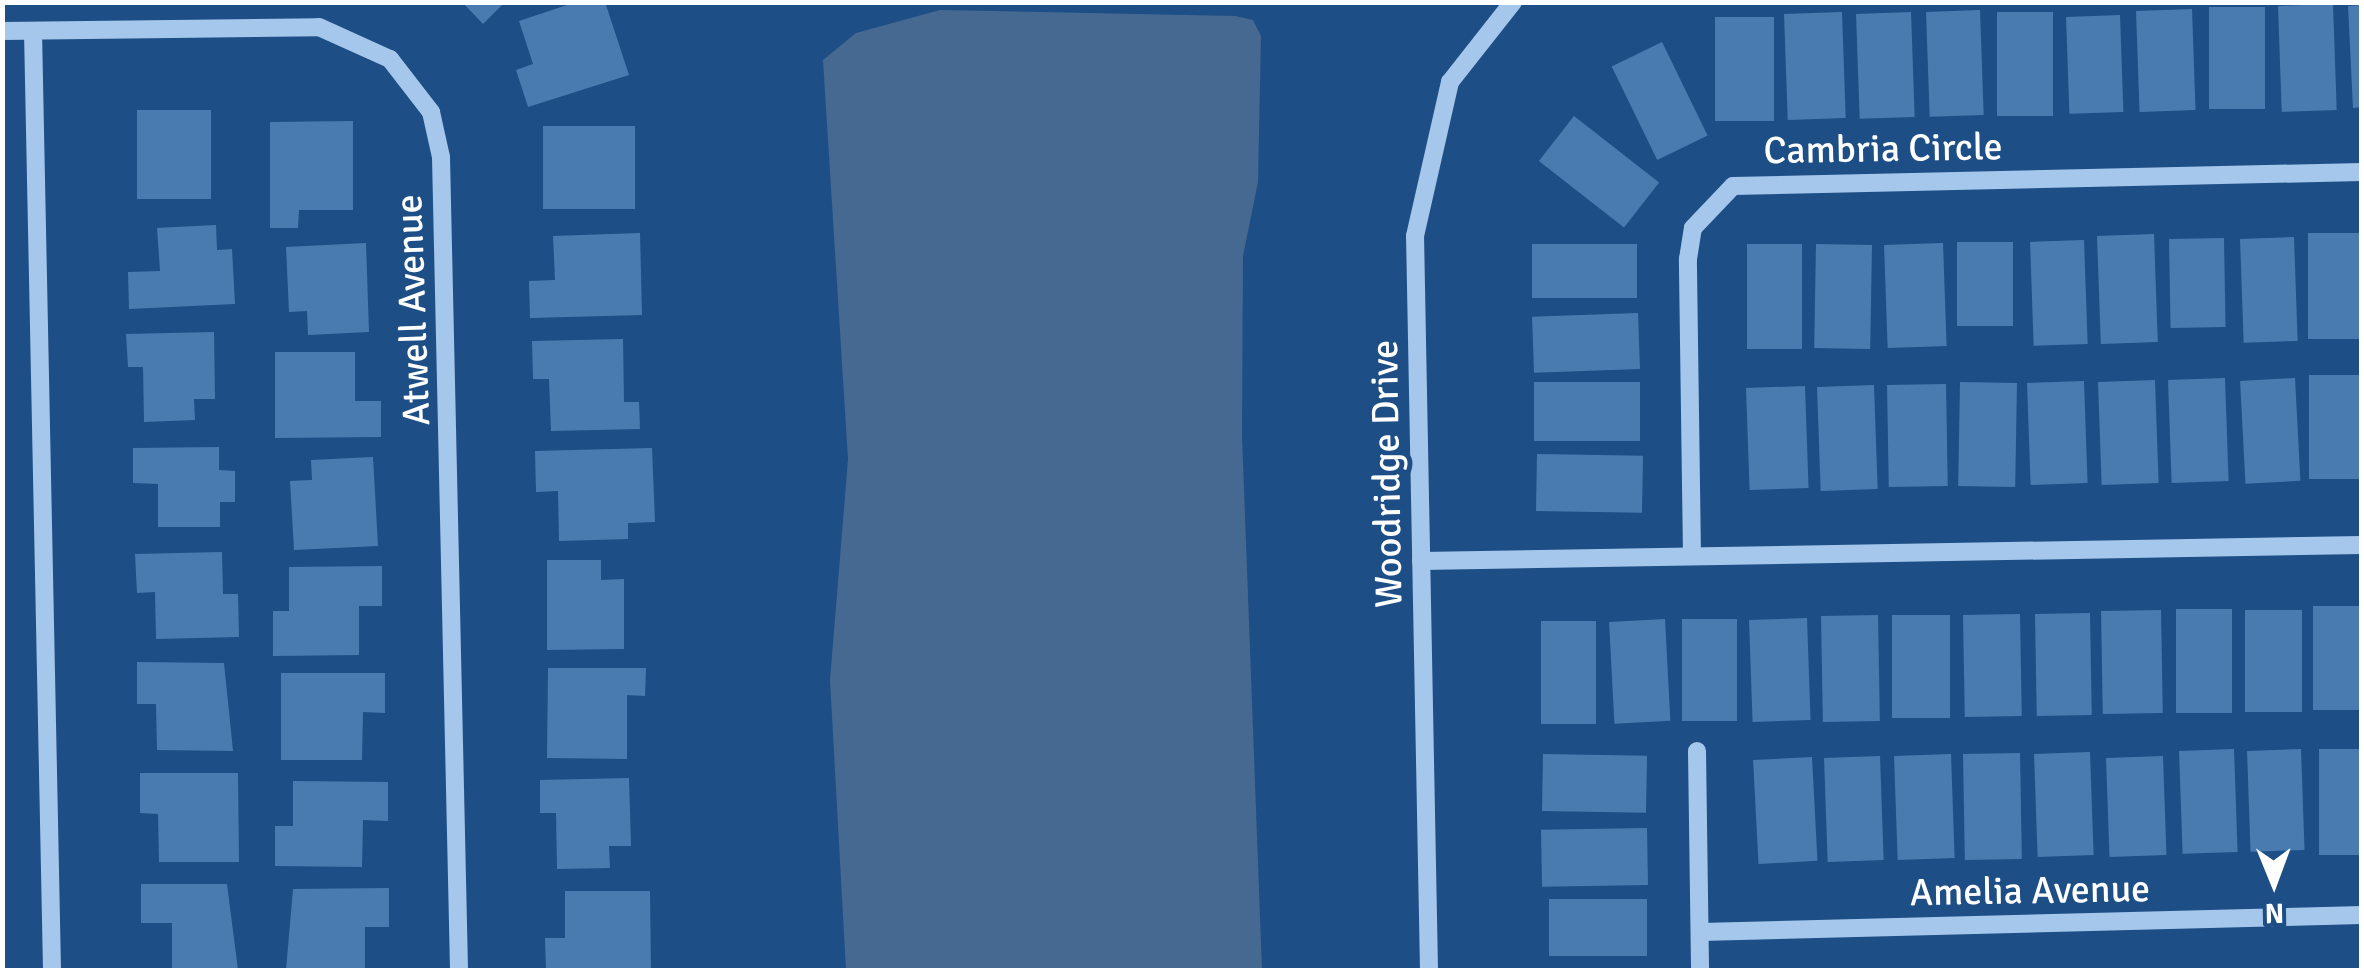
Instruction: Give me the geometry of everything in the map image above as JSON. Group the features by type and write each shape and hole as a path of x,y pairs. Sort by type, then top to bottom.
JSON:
{"street":[{"name":"Woodridge Drive","path":"1429,970 1415,236 1428,154 1450,82 1513,2"},
{"name":"Atwell Avenue","path":"2,32 319,27 390,59 432,112 441,157 459,970"},
{"path":"33,31 52,970"},
{"name":"Cambria Circle","path":"1692,556 1688,258 1693,228 1733,186 2362,172"},
{"path":"1421,561 2362,545"},
{"path":"1697,751 1700,970"},
{"name":"Amelia Avenue","path":"1700,932 2362,915"}],"water":[{"path":"940,10 1235,16 1253,20 1261,36 1258,182 1243,256 1242,435 1262,970 846,970 830,680 848,459 823,60 856,33"}],"building":[{"path":"462,2 505,2 483,24"},
{"path":"576,2 605,2 629,75 528,107 516,70 533,64 519,21"},
{"path":"2333,4 2337,110 2282,112 2278,6"},
{"path":"2362,5 2362,107 2353,108 2348,6"},
{"path":"2209,7 2265,7 2265,109 2209,109"},
{"path":"2192,9 2196,110 2140,112 2136,11"},
{"path":"1980,10 1984,115 1930,117 1926,12"},
{"path":"1842,12 1846,118 1788,120 1784,14"},
{"path":"1911,12 1915,117 1860,119 1856,14"},
{"path":"1997,12 2053,12 2053,116 1997,116"},
{"path":"2120,15 2123,112 2069,114 2066,17"},
{"path":"1715,17 1774,17 1774,121 1715,121"},
{"path":"1662,42 1708,135 1657,160 1612,67"},
{"path":"137,110 211,110 211,199 137,199"},
{"path":"1574,116 1659,182 1624,227 1539,161"},
{"path":"353,121 353,210 299,210 298,228 270,228 270,122"},
{"path":"543,126 635,126 635,209 543,209"},
{"path":"216,225 217,250 232,249 235,304 129,309 128,272 160,271 157,228"},
{"path":"640,233 642,315 530,318 529,281 555,280 553,236"},
{"path":"2308,233 2362,233 2362,339 2308,339"},
{"path":"2154,234 2158,342 2101,344 2097,236"},
{"path":"2294,237 2298,341 2244,343 2240,239"},
{"path":"2224,238 2226,327 2171,328 2169,239"},
{"path":"2084,240 2088,344 2034,346 2030,242"},
{"path":"1957,242 2013,242 2013,326 1957,326"},
{"path":"366,243 369,332 308,335 307,311 289,312 286,247"},
{"path":"1943,243 1947,346 1888,348 1884,245"},
{"path":"1532,244 1637,244 1637,298 1532,298"},
{"path":"1747,244 1802,244 1802,349 1747,349"},
{"path":"1816,244 1872,245 1870,349 1814,348"},
{"path":"1638,313 1640,369 1534,373 1532,317"},
{"path":"214,332 215,399 194,399 195,420 144,422 143,367 128,367 126,334"},
{"path":"623,339 624,402 639,402 640,429 551,431 549,379 533,379 532,341"},
{"path":"275,352 355,352 355,401 381,401 381,437 275,438"},
{"path":"2309,375 2362,375 2362,479 2309,479"},
{"path":"2225,378 2229,481 2172,483 2168,380"},
{"path":"2295,378 2300,481 2245,484 2240,381"},
{"path":"2155,380 2159,483 2102,485 2098,382"},
{"path":"2084,381 2088,483 2031,485 2027,383"},
{"path":"1534,382 1640,382 1640,441 1534,441"},
{"path":"1960,382 2017,383 2015,487 1958,486"},
{"path":"1946,384 1948,486 1889,487 1887,385"},
{"path":"1874,385 1878,489 1821,491 1817,387"},
{"path":"1805,386 1809,488 1750,490 1746,388"},
{"path":"219,447 219,470 235,471 235,502 220,502 220,527 158,527 158,484 133,483 133,448"},
{"path":"652,448 655,522 628,523 628,539 559,541 558,491 536,492 535,451"},
{"path":"1537,454 1643,456 1642,513 1536,511"},
{"path":"373,457 378,546 294,550 290,481 312,480 311,460"},
{"path":"222,552 223,594 238,594 239,637 156,639 155,592 137,593 135,554"},
{"path":"547,560 601,560 601,580 624,579 624,649 547,650"},
{"path":"382,566 382,606 359,606 359,655 273,656 273,611 289,611 289,567"},
{"path":"2313,606 2362,606 2362,710 2313,710"},
{"path":"2176,609 2232,609 2232,713 2176,713"},
{"path":"2161,610 2163,713 2103,714 2101,611"},
{"path":"2245,610 2302,610 2302,712 2245,712"},
{"path":"2090,613 2092,715 2037,716 2035,614"},
{"path":"2020,614 2022,716 1965,717 1963,615"},
{"path":"1878,615 1880,721 1823,722 1821,616"},
{"path":"1892,615 1950,615 1950,718 1892,718"},
{"path":"1807,618 1811,720 1753,722 1749,620"},
{"path":"1665,619 1670,721 1614,724 1609,622"},
{"path":"1682,619 1737,619 1737,721 1682,721"},
{"path":"1541,621 1596,621 1596,724 1541,724"},
{"path":"137,662 224,663 233,751 157,750 156,704 137,704"},
{"path":"548,668 646,668 645,696 627,695 627,759 547,758"},
{"path":"281,673 385,673 385,713 363,712 362,760 281,760"},
{"path":"2234,749 2238,852 2183,854 2179,751"},
{"path":"2301,749 2305,850 2251,852 2247,751"},
{"path":"2319,749 2362,749 2362,855 2319,855"},
{"path":"2090,752 2094,855 2038,857 2034,754"},
{"path":"2020,753 2022,859 1965,860 1963,754"},
{"path":"1543,754 1647,756 1646,813 1542,811"},
{"path":"1951,754 1955,858 1898,860 1894,756"},
{"path":"1880,756 1884,860 1828,862 1824,758"},
{"path":"2163,756 2166,855 2109,857 2106,758"},
{"path":"1812,757 1817,861 1759,864 1753,760"},
{"path":"140,773 238,773 239,862 159,862 158,814 140,813"},
{"path":"629,778 631,846 609,846 610,868 557,869 556,813 540,813 540,780"},
{"path":"293,781 388,782 388,821 363,820 362,867 275,866 275,826 293,826"},
{"path":"1647,828 1648,885 1542,887 1541,830"},
{"path":"141,884 227,884 238,970 172,970 172,923 141,923"},
{"path":"389,888 389,927 365,927 365,970 286,970 293,889"},
{"path":"565,891 650,891 651,970 546,970 545,938 565,938"},
{"path":"1549,899 1647,899 1647,956 1549,956"}]}
